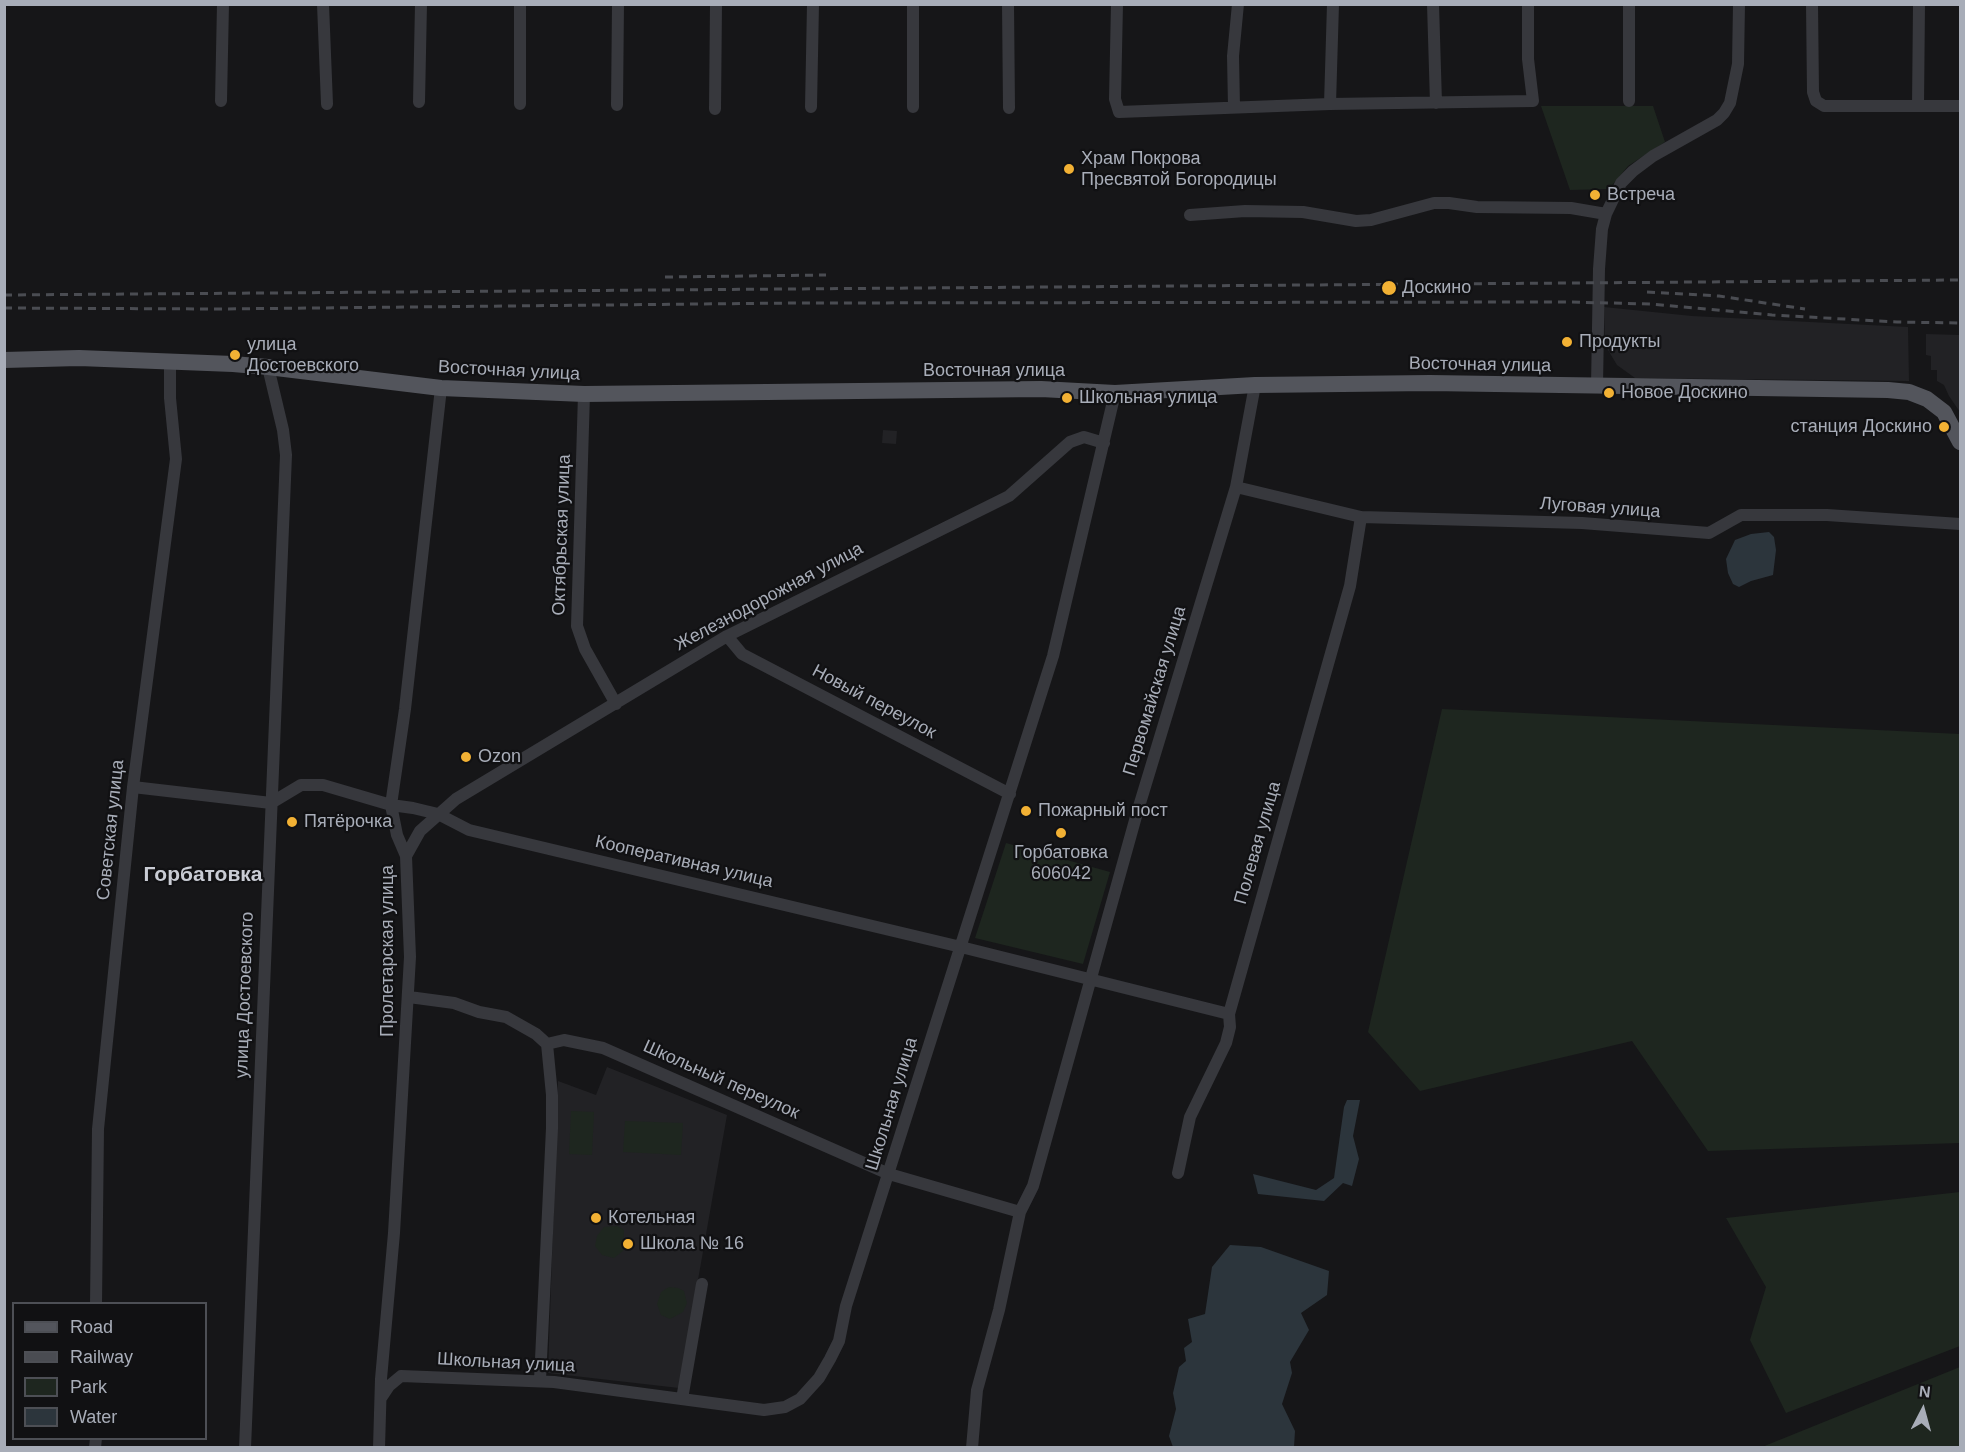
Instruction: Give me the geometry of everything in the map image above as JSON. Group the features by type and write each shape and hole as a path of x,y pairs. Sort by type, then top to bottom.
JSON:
{"main road":[{"name":"Восточная улица","path":"4,360 79,358 170,361 268,367 441,388 584,394 1041,389 1115,393 1255,385 1430,383 1909,392 1927,399 1944,412 1960,442"}],"street":[{"path":"221,100 223,4"},
{"path":"323,4 327,104"},
{"path":"419,102 421,4"},
{"path":"520,4 520,104"},
{"path":"617,105 618,4"},
{"path":"715,109 716,4"},
{"path":"811,106 813,4"},
{"path":"913,4 913,107"},
{"path":"1008,4 1009,108"},
{"path":"1117,4 1115,99 1119,112 1330,104 1533,101 1528,59 1528,4"},
{"path":"1234,107 1233,56 1238,4"},
{"path":"1330,104 1333,4"},
{"path":"1433,4 1436,102"},
{"path":"1629,4 1629,101"},
{"path":"1597,386 1599,269 1602,229 1606,214 1622,183 1633,171 1653,156 1717,120 1724,113 1730,103 1738,64 1739,4"},
{"path":"1812,4 1815,101 1824,106 1960,105"},
{"path":"1918,105 1919,4"},
{"path":"1190,215 1269,211 1303,212 1356,221 1371,220 1434,203 1477,207 1571,208 1606,214"},
{"name":"Советская улица","path":"96,1302 98,1129 133,787 176,459 170,398 170,361"},
{"name":"улица Достоевского","path":"245,1448 286,455 283,430 268,367"},
{"name":"Первомайская улица","path":"972,1448 977,1390 999,1310 1020,1212 1033,1186 1137,813 1236,487 1255,385"},
{"name":"Пролетарская улица","path":"379,1448 410,957 406,856 397,835 391,805 405,710 441,388"},
{"name":"Школьная улица","path":"401,1376 540,1380 764,1410 785,1407 800,1399 819,1378 839,1341 846,1306 1053,656 1115,393"},
{"name":"Октябрьская улица","path":"584,394 577,626 585,650 616,704"},
{"name":"Железнодорожная улица","path":"406,856 420,831 456,799 727,636 1009,496 1070,442 1084,437 1104,443"},
{"name":"Луговая улица","path":"1236,487 1361,517 1582,522 1709,533 1741,515 1827,515 1960,524"},
{"name":"Полевая улица","path":"1178,1173 1190,1117 1226,1043 1230,1027 1229,1014 1350,586 1361,517"},
{"name":"Новый переулок","path":"727,636 742,654 1010,794"},
{"name":"Кооперативная улица","path":"271,803 301,785 323,785 391,805 438,814 469,830 961,947 1229,1014"},
{"path":"133,787 271,803"},
{"path":"409,997 454,1003 478,1012 506,1017 536,1034 547,1044 552,1095 552,1128 540,1380"},
{"name":"Школьный переулок","path":"547,1044 564,1040 603,1047 889,1174 1020,1212"},
{"path":"682,1399 702,1284"},
{"path":"381,1398 389,1386 401,1376 384,1358"}],"shaded area":[{"path":"1604,307 1692,316 1908,327 1909,381 1635,378 1617,365 1605,345"},
{"path":"1926,334 1960,335 1960,412 1944,385 1937,381 1937,370 1931,370 1931,356 1926,355"},
{"path":"883,430 897,431 896,444 882,443"},
{"name":"Школа № 16","path":"607,1067 727,1115 679,1388 548,1373 558,1081 596,1095"}],"green space":[{"path":"1541,106 1653,106 1665,142 1628,166 1609,189 1570,190"},
{"path":"1442,709 1960,734 1960,1143 1708,1151 1632,1041 1420,1091 1368,1032"},
{"path":"1006,843 1110,872 1083,964 975,938"},
{"path":"571,1111 594,1112 592,1155 569,1154"},
{"path":"625,1121 683,1123 681,1155 623,1152"},
{"path":"1960,1192 1960,1346 1786,1413 1750,1340 1766,1287 1726,1218"},
{"path":"617,1226 624,1230 623,1251 614,1258 602,1255 595,1246 597,1236 604,1227"},
{"path":"669,1287 684,1291 687,1303 683,1312 670,1319 661,1315 657,1304 661,1292"},
{"path":"1960,1367 1960,1447 1762,1447"}],"water":[{"path":"1769,532 1774,537 1776,550 1773,575 1739,587 1733,584 1728,573 1726,559 1735,540 1751,534"},
{"path":"1347,1100 1360,1100 1353,1136 1359,1159 1352,1186 1343,1183 1324,1201 1258,1194 1253,1174 1316,1190 1334,1178 1344,1107"},
{"path":"1230,1245 1261,1247 1329,1271 1327,1295 1301,1313 1309,1330 1290,1362 1292,1373 1282,1404 1295,1431 1294,1447 1173,1447 1169,1436 1176,1409 1173,1393 1179,1367 1186,1361 1184,1348 1192,1342 1188,1319 1205,1314 1212,1267"}],"railway":[{"path":"665,277 826,275"},
{"path":"4,295 1960,280"},
{"path":"1647,292 1719,296 1805,309"},
{"path":"4,308 218,309 796,303 1568,302 1650,304 1772,315 1960,323"}],"place":[{"name":"Храм Покрова Пресвятой Богородицы","path":"1069,169"},
{"name":"Встреча","path":"1595,195"},
{"name":"Доскино","path":"1389,288"},
{"name":"Продукты","path":"1567,342"},
{"name":"улица Достоевского","path":"235,355"},
{"name":"Новое Доскино","path":"1609,393"},
{"name":"Школьная улица","path":"1067,398"},
{"name":"станция Доскино","path":"1944,427"},
{"name":"Ozon","path":"466,757"},
{"name":"Пожарный пост","path":"1026,811"},
{"name":"Пятёрочка","path":"292,822"},
{"name":"Горбатовка 606042","path":"1061,833"},
{"name":"Котельная","path":"596,1218"},
{"name":"Школа № 16","path":"628,1244"}],"district":[{"name":"Горбатовка","path":"203,875"}]}
